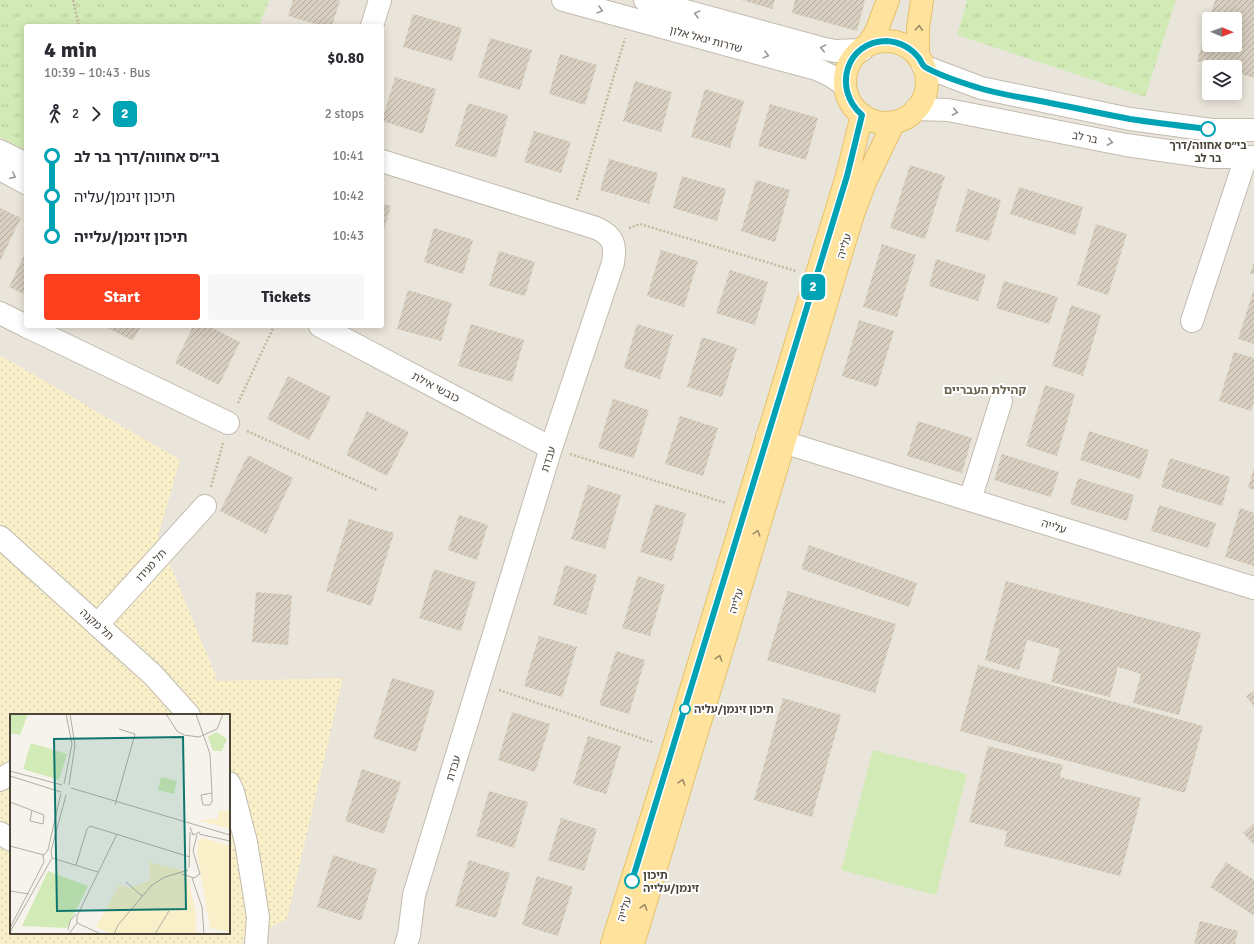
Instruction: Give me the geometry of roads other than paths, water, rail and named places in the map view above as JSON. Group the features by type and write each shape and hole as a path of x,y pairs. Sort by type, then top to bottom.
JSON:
{"main road":[{"path":"888,0 876,32 849,65 845,86 852,104 862,115 871,120 883,123 894,122 906,118 921,103 926,92 927,81 921,62 918,28 922,0"},
{"path":"864,48 877,42 889,41 910,49 921,62"},
{"name":"עלייה","path":"633,944 776,440 816,277 847,176 862,115"},
{"name":"עלייה","path":"612,944 746,509 776,440 865,182 894,122"}],"street":[{"path":"373,24 380,0"},
{"name":"שדרות יגאל אלון","path":"563,0 816,69 830,74 845,86"},
{"name":"שדרות יגאל אלון","path":"644,0 825,49 835,51 864,48"},
{"path":"921,62 981,88 1130,119 1212,130 1254,130"},
{"name":"בר לב","path":"916,109 948,110 1126,145 1210,157 1250,157"},
{"path":"0,151 24,163"},
{"path":"1192,321 1250,157"},
{"name":"עבדת","path":"384,162 596,228 610,236 615,252 613,263 551,448 414,895 406,944"},
{"path":"0,170 24,182"},
{"path":"0,313 24,325"},
{"path":"30,328 228,423"},
{"name":"כובשי אילת","path":"324,328 551,448"},
{"path":"970,500 1001,400"},
{"name":"עלייה","path":"776,440 1254,588"},
{"name":"תל מגידו","path":"98,625 205,506"},
{"name":"תל מקנה","path":"0,537 153,675 188,714"},
{"path":"230,785 246,842 258,916 269,944"},
{"path":"0,833 10,839"},
{"name":"עבדת","path":"412,912 418,937 422,944"},
{"path":"256,944 258,916"}],"place":[{"name":"בי״ס אחווה/דרך בר לב","path":"1208,129"},
{"name":"תיכון זינמן/עליה","path":"685,709"},
{"name":"תיכון זינמן/עלייה","path":"632,881"}],"district":[{"name":"קהילת העבריים","path":"985,390"}]}
